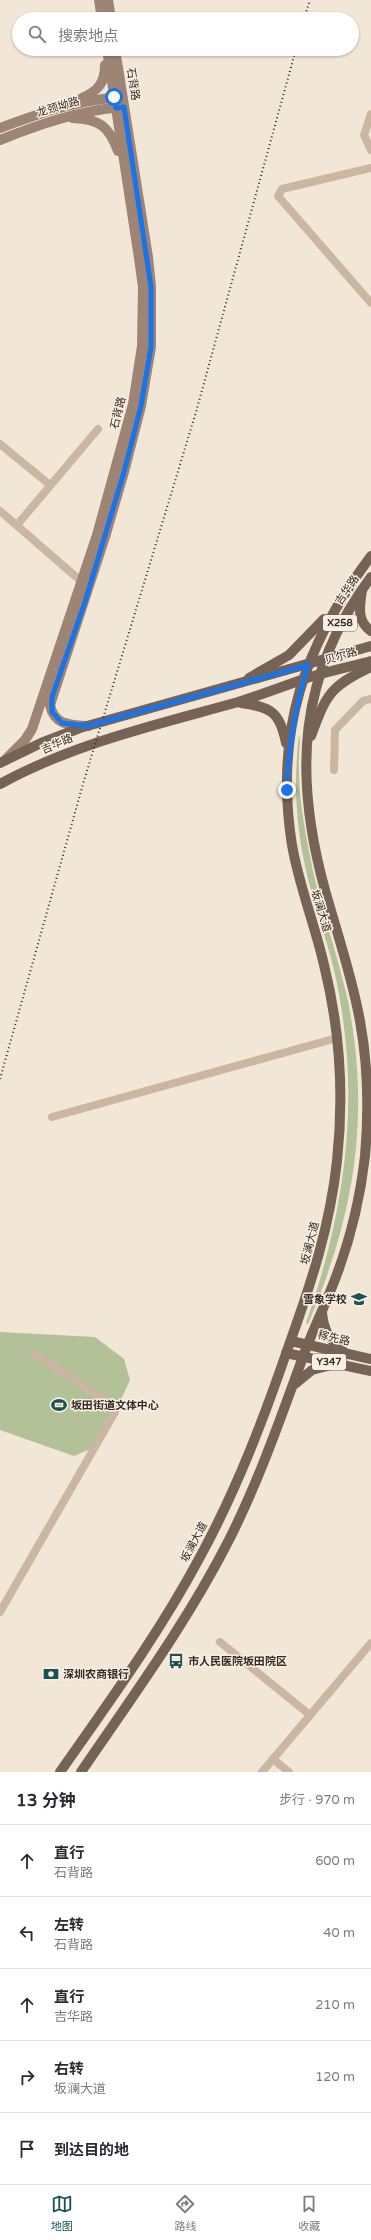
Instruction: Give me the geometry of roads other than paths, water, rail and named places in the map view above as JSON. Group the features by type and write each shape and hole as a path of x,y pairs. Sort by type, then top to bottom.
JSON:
{"main road":[{"path":"99,0 101,12"},
{"path":"108,0 110,12"},
{"path":"72,104 92,94 101,85 104,76 105,56"},
{"name":"石背路","path":"88,726 62,723 52,712 50,704 105,538 124,472 141,406 151,347 151,287 120,107 108,56"},
{"name":"石背路","path":"116,56 118,97"},
{"name":"龙颈坳路","path":"0,128 40,113 72,104 118,97"},
{"name":"石背路","path":"2,762 25,740 32,729 82,582 118,462 133,404 142,346 143,287 125,169 120,107"},
{"name":"龙颈坳路","path":"0,140 58,118 120,107"},
{"path":"58,118 88,119 103,126 113,137 125,169"},
{"name":"吉华路","path":"334,609 371,556"},
{"name":"吉华路","path":"0,784 50,760 100,740 284,688 303,679 318,675 340,623 371,577"},
{"path":"363,588 360,615 365,626 371,631"},
{"name":"坂澜大道","path":"60,1772 151,1640 200,1558 244,1465 291,1341 320,1252 335,1180 340,1108 337,1038 324,963 300,882 292,845 288,802 288,752 293,715 303,679 334,609"},
{"name":"X258","path":"233,686 289,655 334,609"},
{"name":"贝尔路","path":"323,661 371,646"},
{"name":"吉华路","path":"2,762 41,743 88,726 323,661"},
{"name":"贝尔路","path":"318,675 371,661"},
{"path":"306,747 328,695 343,681 371,667"},
{"name":"坂澜大道","path":"81,1772 165,1649 215,1566 257,1479 303,1357 340,1265 358,1200 366,1134 369,1081 356,1000 324,886 316,850 308,797 306,747 309,714 318,675"},
{"path":"237,702 259,705 273,712 282,725 288,752"},
{"path":"322,1311 324,1324 329,1336 337,1346 348,1354"},
{"name":"稼先路","path":"291,1341 371,1359"},
{"name":"Y347","path":"286,1353 371,1372"},
{"path":"292,1389 301,1378 312,1370 338,1364"}],"street":[{"path":"371,114 364,135 371,150"},
{"path":"371,168 282,189 278,196 371,303"},
{"path":"17,525 98,428"},
{"path":"0,444 50,485"},
{"path":"0,511 82,582"},
{"path":"334,770 335,730 363,701 371,699"},
{"path":"52,1117 337,1038"},
{"path":"0,1612 115,1412 112,1404 35,1354"},
{"path":"220,1642 310,1716"},
{"path":"262,1772 371,1643"},
{"path":"273,1759 289,1772"}],"railway":[{"path":"306,12 310,0"},
{"path":"0,1079 83,784 196,412 294,56"}],"place":[{"name":"雪象学校","path":"359,1299"},
{"name":"坂田街道文体中心","path":"59,1405"},
{"name":"市人民医院坂田院区","path":"176,1661"},
{"name":"深圳农商银行","path":"51,1674"}]}
